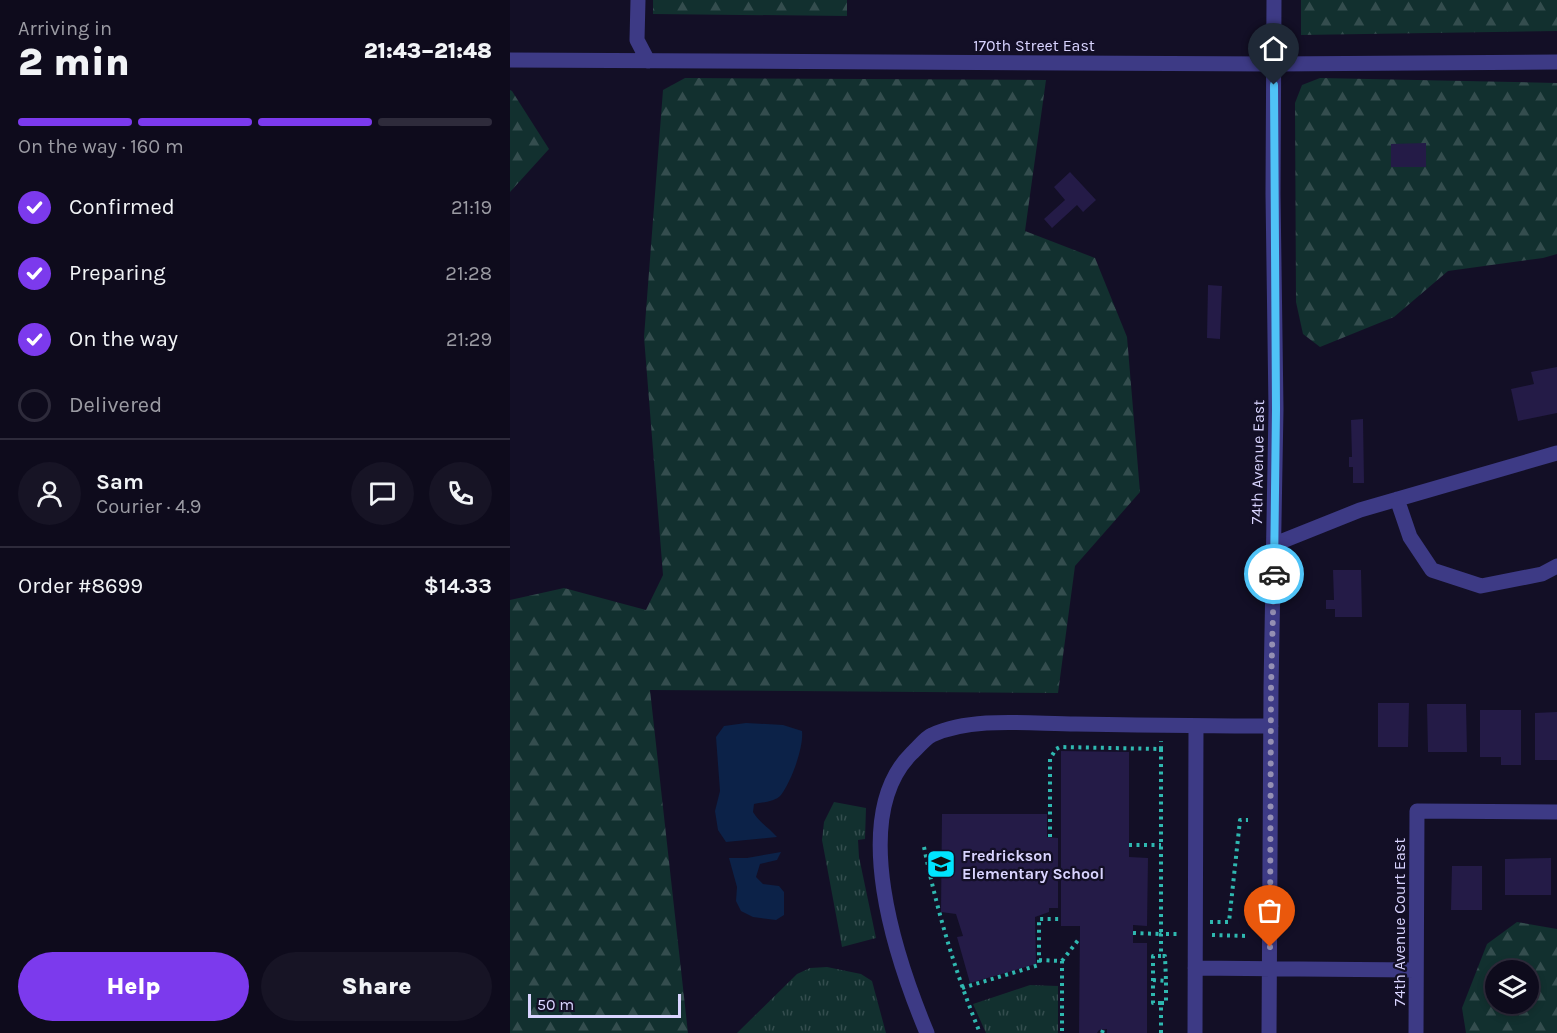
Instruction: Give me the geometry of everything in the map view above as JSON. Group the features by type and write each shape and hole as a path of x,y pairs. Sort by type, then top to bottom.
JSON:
{"street":[{"path":"638,0 637,40 648,61"},
{"name":"74th Avenue East","path":"1269,1033 1276,409 1274,0"},
{"name":"170th Street East","path":"510,60 1274,64 1557,63"},
{"path":"1275,544 1359,510 1557,453"},
{"path":"1397,499 1410,537 1432,570 1481,586 1542,574 1557,566"},
{"path":"927,1033 908,985 888,909 880,871 879,831 886,799 903,763 930,735 967,725 1271,726"},
{"path":"1195,1033 1196,726"},
{"name":"74th Avenue Court East","path":"1416,1033 1417,811 1557,812"},
{"path":"1195,968 1416,970"}],"path":[{"path":"1161,737 1161,956"},
{"path":"1050,837 1050,759 1056,749 1060,747 1161,749"},
{"path":"1248,820 1240,820 1229,922 1207,922 1206,935 1248,936"},
{"path":"1129,845 1161,845"},
{"path":"924,847 939,916 962,988 980,1033"},
{"path":"962,988 1039,965 1039,919 1061,919"},
{"path":"1133,933 1180,934"},
{"path":"1062,1033 1062,961 1080,939"},
{"path":"1152,956 1161,956 1165,956 1166,1003 1152,1003 1152,956"},
{"path":"1039,960 1062,961"},
{"path":"1152,980 1166,981"},
{"path":"1161,1003 1161,1033"}],"green space":[{"path":"653,0 847,0 847,16 653,14"},
{"path":"1301,0 1557,0 1557,31 1301,35"},
{"path":"685,78 1046,80 1025,231 1095,258 1127,337 1140,492 1075,566 1058,693 650,690 688,1033 510,1033 510,600 564,588 646,610 663,575 644,337 663,90"},
{"path":"1320,78 1557,83 1557,254 1448,271 1394,317 1320,347 1303,334 1296,302 1295,103 1302,85"},
{"path":"510,90 549,149 510,192"},
{"path":"834,802 866,808 865,839 858,840 859,857 876,938 842,947 822,840 824,822"},
{"path":"1517,922 1557,929 1557,1033 1466,1033 1462,1008 1487,944"},
{"path":"827,967 861,974 872,981 886,1033 737,1033 797,974 810,968"},
{"path":"1030,985 1058,986 1058,1033 986,1033 973,1004"}],"water":[{"path":"746,723 783,725 802,731 801,746 793,773 781,795 772,800 754,804 755,816 777,837 726,842 718,830 715,811 720,791 716,737 724,726"},
{"path":"781,852 777,860 760,864 756,877 763,884 779,886 784,892 784,915 776,920 753,917 741,911 736,901 737,887 729,858 747,858"}],"building":[{"path":"1426,143 1426,167 1391,167 1391,144"},
{"path":"1070,172 1096,200 1083,212 1077,205 1052,228 1044,219 1065,200 1054,187"},
{"path":"1208,285 1222,286 1220,339 1207,338"},
{"path":"1557,367 1557,413 1518,421 1511,389 1534,384 1531,372"},
{"path":"1363,419 1364,483 1353,483 1353,467 1349,467 1349,457 1352,457 1351,420"},
{"path":"1333,570 1361,570 1362,617 1335,617 1335,609 1326,609 1326,600 1334,600"},
{"path":"1378,703 1409,703 1408,747 1378,747"},
{"path":"1427,704 1466,704 1467,752 1428,752"},
{"path":"1480,710 1521,710 1521,765 1501,765 1501,757 1480,757"},
{"path":"1557,712 1557,760 1535,760 1535,713"},
{"path":"1061,751 1129,752 1129,857 1148,858 1147,926 1133,925 1133,943 1147,943 1147,1033 1107,1033 1107,1029 1099,1030 1097,1033 1079,1033 1080,926 1061,926"},
{"path":"942,814 1047,814 1047,837 1058,838 1058,908 1049,908 1049,912 1035,917 1036,964 970,983 957,937 963,936 956,914 941,912"},
{"path":"1551,858 1551,895 1505,895 1505,859"},
{"path":"1452,866 1482,866 1482,910 1451,910"}],"way so far":[{"path":"1270,947 1274,574"}],"place":[{"name":"Fredrickson Elementary School","path":"941,864"}],"route":[{"path":"1274,85 1276,409 1274,574"}]}
